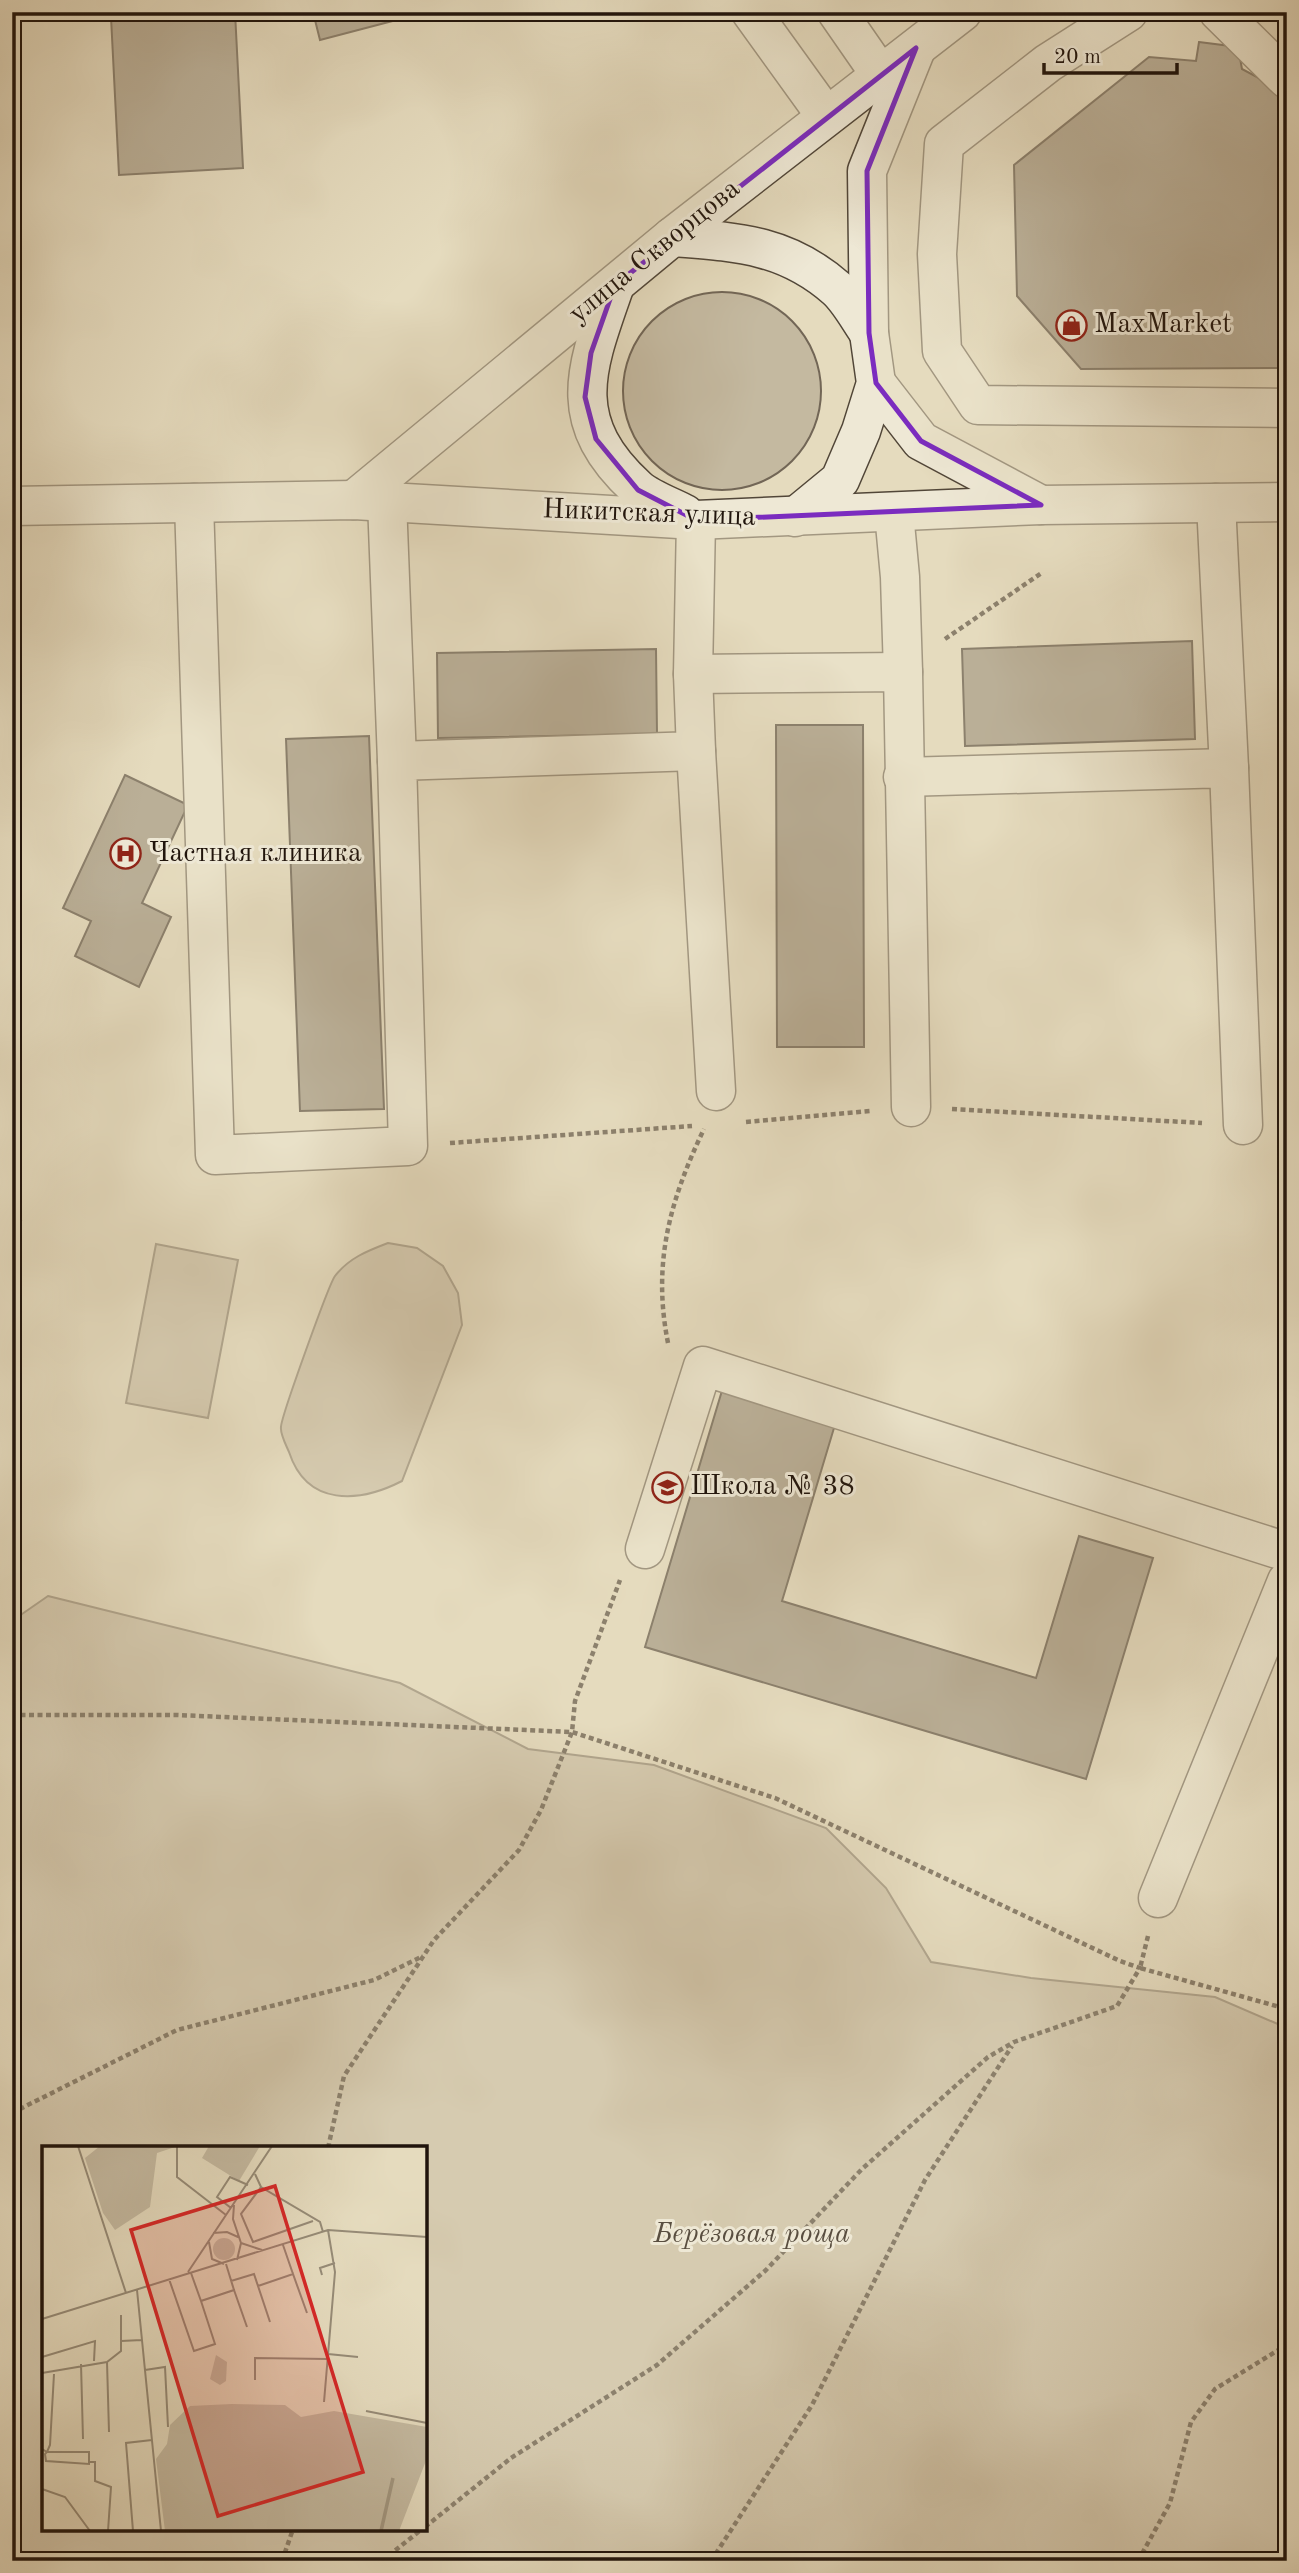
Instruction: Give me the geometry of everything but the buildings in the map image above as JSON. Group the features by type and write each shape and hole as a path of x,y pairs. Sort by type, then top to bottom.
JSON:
{"street":[{"path":"751,12 826,116"},
{"path":"837,12 880,74"},
{"name":"улица Скворцова","path":"370,501 672,237 962,12"},
{"path":"1128,12 1048,63 944,144 937,254 942,351 978,405 1287,408"},
{"path":"1219,12 1287,79"},
{"path":"795,517 840,480 861,431 876,383 869,333 867,171 916,48"},
{"path":"672,237 747,242 792,257 838,290 869,333"},
{"path":"615,285 591,353 585,397 596,439 638,490 696,520 693,674 718,1113"},
{"path":"876,383 921,441 1041,505"},
{"path":"194,503 215,1155 408,1146 397,761 370,501"},
{"name":"Никитская улица","path":"12,506 370,501 696,520 1041,505 1287,502"},
{"path":"1216,503 1243,1125"},
{"path":"894,513 900,577 911,1107"},
{"path":"693,674 902,672"},
{"path":"397,761 696,751"},
{"path":"903,777 1229,768"},
{"path":"645,1549 703,1366 1287,1552"},
{"path":"1158,1898 1287,1581"}],"path":[{"path":"902,672 934,646 1043,572"},
{"path":"408,1146 718,1113 911,1107 1243,1125"},
{"path":"12,1715 176,1714 572,1732 775,1798 1119,1961 1287,2009"},
{"path":"328,2146 344,2076 434,1940 519,1850 541,1810 572,1732"},
{"path":"427,2526 511,2458 657,2365 766,2270 862,2169 988,2057 1014,2042 1117,2006 1140,1968 1158,1898"},
{"path":"12,2113 177,2030 374,1980 424,1955"},
{"path":"711,2561 813,2405 925,2180 1014,2042"},
{"path":"1138,2561 1170,2503 1191,2422 1215,2389 1280,2349 1287,2338"},
{"path":"282,2561 292,2531"},
{"path":"382,2561 420,2531"}],"highlighted area":[{"path":"916,48 867,171 869,333 876,383 921,441 1041,505 696,520 638,490 596,439 585,397 591,353 615,285"}],"green space":[{"path":"722,292 760,300 792,321 813,353 821,391 813,429 792,461 760,482 722,490 684,482 652,461 631,429 623,391 631,353 652,321 684,300"},
{"path":"388,1243 417,1248 443,1266 458,1293 462,1325 402,1481 369,1493 336,1495 321,1491 308,1483 297,1470 281,1427 335,1276 352,1260"},
{"path":"156,1244 238,1260 208,1418 126,1403"},
{"name":"Берёзовая роща","path":"48,1596 400,1683 528,1749 654,1765 826,1828 886,1888 931,1962 1031,1978 1215,1997 1287,2028 1287,2561 12,2561 12,1621"}],"place":[{"name":"MaxMarket","path":"1071,325"},
{"name":"Частная клиника","path":"126,854"},
{"name":"Школа № 38","path":"667,1487"}]}
